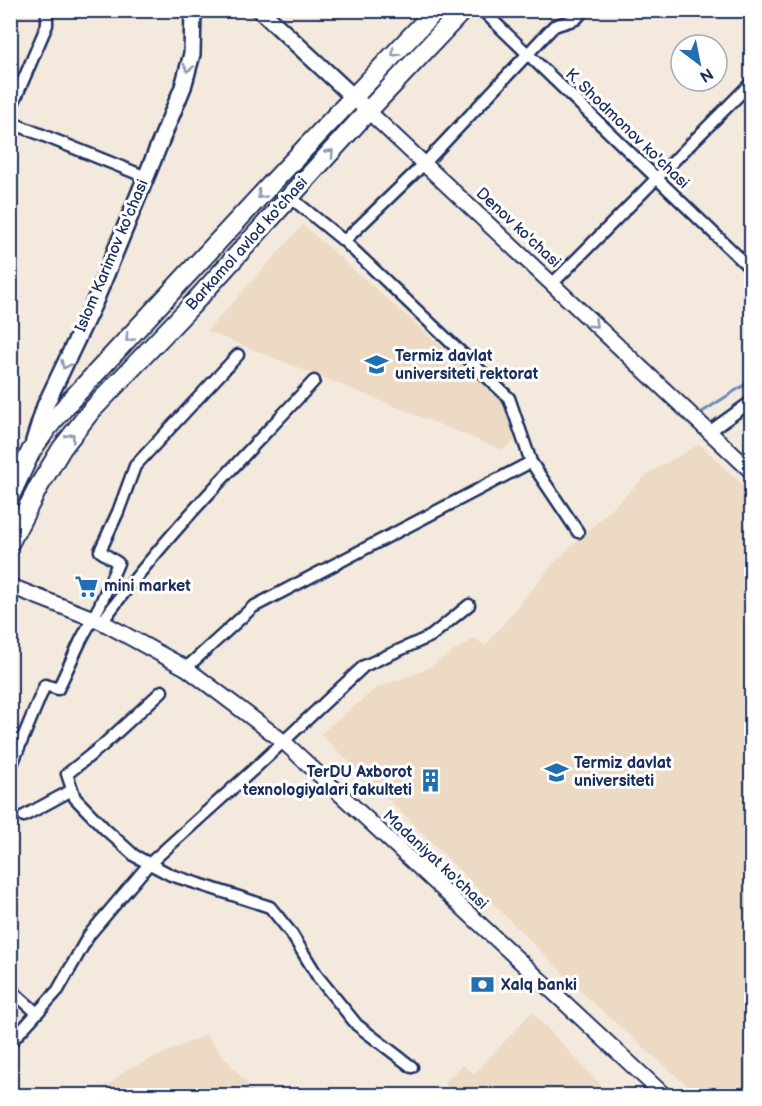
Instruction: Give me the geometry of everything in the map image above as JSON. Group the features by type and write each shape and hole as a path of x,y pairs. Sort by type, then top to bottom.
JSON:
{"main road":[{"name":"Islom Karimov ko'chasi","path":"10,496 31,452 45,406 95,301 183,87 192,54 193,10"},
{"name":"Denov ko'chasi","path":"260,10 368,111"},
{"name":"Barkamol avlod ko'chasi","path":"31,452 70,401 435,10"},
{"name":"Barkamol avlod ko'chasi","path":"10,542 62,448 90,412 190,307 463,10"}],"street":[{"path":"10,111 47,25 47,10"},
{"name":"K. Shodmonov ko'chasi","path":"482,10 752,270"},
{"path":"344,242 424,164 554,26 576,19 584,10"},
{"path":"552,284 752,82"},
{"name":"Denov ko'chasi","path":"368,111 752,472"},
{"path":"10,122 146,177"},
{"path":"290,197 344,242 509,398 531,462 578,532"},
{"path":"98,621 118,563 100,551 135,466 238,355"},
{"path":"10,769 45,685 58,689 81,640 168,539 314,381"},
{"path":"709,432 752,401"},
{"path":"186,668 253,607 531,462"},
{"name":"Madaniyat ko'chasi","path":"10,586 98,621 186,668 284,742 665,1095"},
{"path":"10,1043 57,990 89,935 149,864 364,666 431,636 469,605"},
{"path":"162,691 102,746 67,774 75,798 135,856 149,864 171,875 270,907 291,933 318,977 357,1025 412,1067"},
{"path":"24,816 72,790"},
{"path":"10,989 37,1013"}],"shaded area":[{"name":"Termiz davlat universiteti rektorat","path":"303,225 501,399 517,439 503,450 207,331"},
{"name":"Termiz davlat universiteti","path":"700,444 751,493 751,1095 698,1095 594,1004 320,734 378,687 423,671 475,638 485,646 554,563 650,472"},
{"path":"532,1012 610,1095 457,1095 444,1083 463,1065 474,1074"},
{"path":"206,1035 256,1095 97,1095 126,1070"}],"waterway":[{"path":"699,414 752,380"}],"place":[{"name":"Termiz davlat universiteti rektorat","path":"377,365"},
{"name":"mini market","path":"86,586"},
{"name":"Termiz davlat universiteti","path":"556,772"},
{"name":"TerDU Axborot texnologiyalari fakulteti","path":"430,781"},
{"name":"Xalq banki","path":"483,985"}]}
